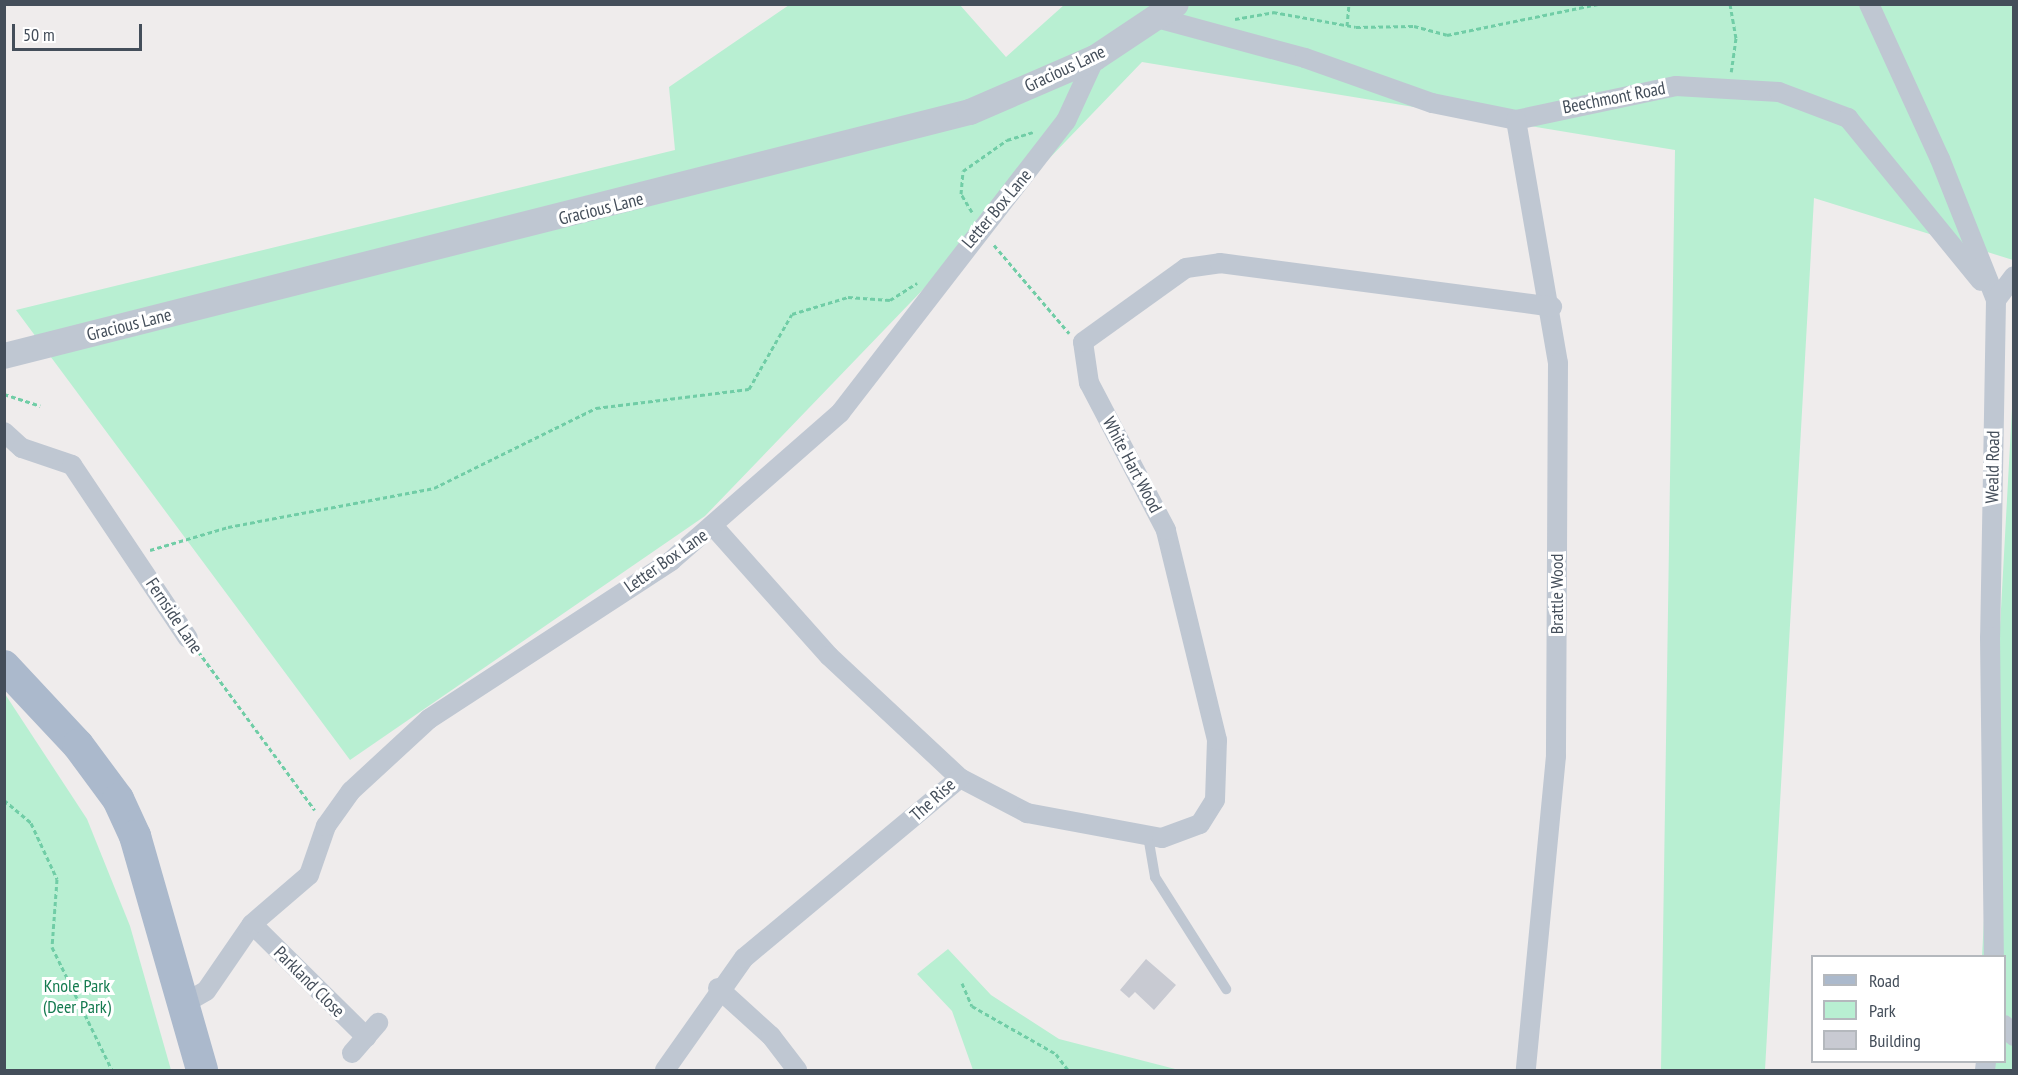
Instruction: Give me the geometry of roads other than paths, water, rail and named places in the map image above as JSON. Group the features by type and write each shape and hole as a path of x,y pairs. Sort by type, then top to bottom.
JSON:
{"main road":[{"path":"4,666 78,745 118,799 135,836 185,1003 202,1071"}],"street":[{"name":"Weald Road","path":"1869,4 1940,159 1996,300 1990,637 1994,955"},
{"name":"Beechmont Road","path":"1167,11 1432,104 1516,120 1676,86 1779,92 1848,118 1930,212 1996,300"},
{"name":"Gracious Lane","path":"4,356 853,146 970,112 1095,58 1167,11"},
{"name":"Letter Box Lane","path":"185,1003 206,992 252,924 309,875 326,826 351,791 429,719 714,527 840,412 1066,121 1095,58"},
{"name":"Brattle Wood","path":"1516,120 1552,307 1558,363 1556,756 1526,1071"},
{"name":"White Hart Wood","path":"960,778 1027,813 1162,838 1200,824 1215,800 1217,740 1166,530 1089,383 1083,342 1186,268 1220,263 1552,307"},
{"path":"1996,300 2013,276"},
{"name":"Fernside Lane","path":"4,432 22,448 72,465 188,638"},
{"name":"The Rise","path":"665,1071 718,988 744,958 960,778 829,656 714,527"},
{"name":"Parkland Close","path":"252,924 372,1030 352,1053"},
{"path":"718,988 771,1036 797,1071"}],"lane":[{"path":"1148,836 1155,877 1226,989"}],"park label":[{"name":"Knole Park (Deer Park)","path":"77,997"}]}
